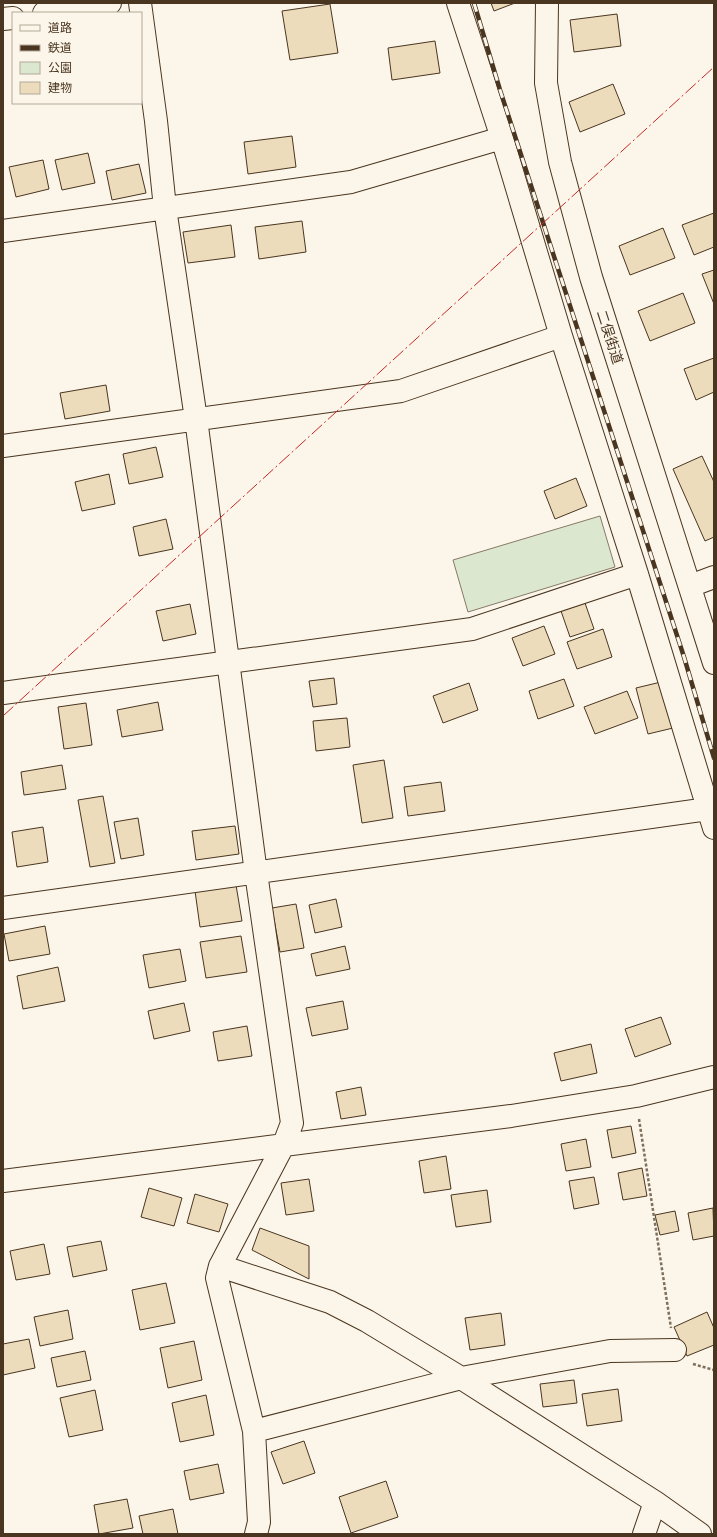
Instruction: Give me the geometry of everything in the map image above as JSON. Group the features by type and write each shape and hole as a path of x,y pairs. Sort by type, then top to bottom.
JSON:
{"street":[{"path":"51,12 110,3"},
{"path":"3,908 435,847 711,819 502,138 458,3"},
{"name":"二俣街道","path":"547,3 546,83 560,162 591,277 714,663"},
{"path":"142,18 156,121 165,208 196,419 256,873 292,1123 284,1144 220,1266 217,1278 254,1431 259,1522 256,1534"},
{"path":"3,231 351,182 502,138"},
{"path":"3,446 401,391 562,336"},
{"path":"3,693 228,661 472,629 636,574"},
{"path":"690,586 714,577"},
{"path":"3,1181 511,1116 636,1096 714,1077"},
{"path":"220,1266 330,1302 367,1321 461,1378 655,1502 700,1534"},
{"path":"254,1431 461,1378 610,1351 674,1350"},
{"path":"644,1534 655,1502"}],"path":[{"path":"636,1096 674,1350 684,1361 714,1370"}],"green space":[{"path":"600,516 615,567 468,612 453,560"}],"building":[{"path":"491,3 515,3 494,11"},
{"path":"330,4 338,53 290,60 282,11"},
{"path":"617,14 621,46 574,52 570,20"},
{"path":"435,41 440,73 392,80 388,48"},
{"path":"613,84 625,114 580,132 569,102"},
{"path":"292,136 296,167 248,174 244,142"},
{"path":"88,153 95,183 62,190 55,160"},
{"path":"43,160 49,189 16,197 9,167"},
{"path":"139,164 146,193 112,200 106,171"},
{"path":"714,213 714,247 694,255 682,225"},
{"path":"302,221 306,252 259,259 255,227"},
{"path":"231,225 235,257 188,263 183,232"},
{"path":"663,228 675,258 630,275 619,246"},
{"path":"714,270 714,304 702,274"},
{"path":"683,293 695,323 650,341 638,311"},
{"path":"714,358 714,392 696,400 684,369"},
{"path":"106,385 110,411 65,419 60,393"},
{"path":"156,447 163,477 129,484 123,454"},
{"path":"702,456 714,482 714,537 705,541 673,469"},
{"path":"109,474 115,504 82,511 75,482"},
{"path":"576,478 587,506 555,519 544,491"},
{"path":"166,519 173,549 139,556 133,527"},
{"path":"585,603 594,629 570,637 561,611"},
{"path":"190,604 196,634 163,641 156,611"},
{"path":"544,626 555,654 523,666 512,638"},
{"path":"603,629 612,657 577,669 567,642"},
{"path":"334,678 337,704 313,707 309,681"},
{"path":"564,679 574,706 538,719 529,691"},
{"path":"661,682 673,728 648,734 636,688"},
{"path":"469,683 478,710 443,723 433,696"},
{"path":"627,691 638,718 595,734 584,707"},
{"path":"158,702 163,730 122,737 117,710"},
{"path":"86,703 92,745 64,749 58,707"},
{"path":"347,718 350,747 316,751 313,721"},
{"path":"384,760 393,818 362,823 353,765"},
{"path":"62,765 66,789 24,795 21,772"},
{"path":"441,782 445,811 408,816 404,787"},
{"path":"103,796 115,863 90,867 78,800"},
{"path":"138,818 144,855 121,859 114,822"},
{"path":"235,826 239,854 196,860 192,831"},
{"path":"43,827 48,862 17,867 12,832"},
{"path":"236,885 242,921 200,927 195,891"},
{"path":"336,899 342,927 315,933 309,905"},
{"path":"296,904 304,948 280,952 272,908"},
{"path":"45,926 50,954 9,961 4,934"},
{"path":"241,936 247,972 206,978 200,942"},
{"path":"345,946 350,969 316,976 311,954"},
{"path":"180,949 186,981 149,988 143,955"},
{"path":"58,967 65,1001 23,1009 17,976"},
{"path":"343,1001 348,1029 312,1036 306,1008"},
{"path":"184,1003 190,1031 154,1039 148,1011"},
{"path":"661,1017 671,1044 635,1057 625,1029"},
{"path":"247,1026 252,1056 218,1061 213,1032"},
{"path":"591,1044 597,1073 561,1081 554,1053"},
{"path":"361,1087 366,1115 341,1119 336,1092"},
{"path":"631,1126 636,1153 612,1158 607,1130"},
{"path":"586,1139 591,1167 566,1171 561,1144"},
{"path":"446,1156 451,1189 424,1193 419,1161"},
{"path":"642,1168 647,1196 623,1200 618,1173"},
{"path":"594,1177 599,1204 574,1209 569,1181"},
{"path":"309,1179 314,1211 286,1215 281,1183"},
{"path":"149,1188 182,1198 174,1226 141,1217"},
{"path":"487,1190 491,1222 456,1227 451,1195"},
{"path":"195,1194 228,1204 219,1232 187,1223"},
{"path":"713,1208 714,1236 693,1240 688,1213"},
{"path":"675,1211 679,1231 660,1235 655,1215"},
{"path":"260,1228 309,1246 309,1279 252,1250"},
{"path":"101,1241 107,1270 73,1277 67,1247"},
{"path":"44,1244 50,1274 16,1280 10,1251"},
{"path":"166,1283 175,1323 140,1330 132,1290"},
{"path":"68,1310 73,1339 40,1346 34,1317"},
{"path":"707,1312 714,1328 714,1345 687,1356 674,1327"},
{"path":"501,1313 505,1345 470,1350 465,1318"},
{"path":"29,1339 35,1368 3,1375 3,1344"},
{"path":"194,1341 202,1380 168,1388 160,1348"},
{"path":"85,1351 91,1380 57,1387 51,1358"},
{"path":"574,1380 577,1403 543,1407 540,1384"},
{"path":"618,1389 622,1421 587,1426 582,1394"},
{"path":"95,1390 103,1430 69,1437 60,1398"},
{"path":"206,1395 214,1435 180,1442 172,1403"},
{"path":"304,1441 315,1473 283,1484 271,1452"},
{"path":"218,1464 224,1493 190,1500 184,1471"},
{"path":"386,1481 398,1517 351,1533 339,1497"},
{"path":"127,1499 133,1528 99,1534 94,1505"},
{"path":"173,1509 178,1534 143,1534 139,1516"}],"railway":[{"path":"474,3 500,90 684,657 714,758"}],"power":[{"path":"3,716 714,67"}]}
